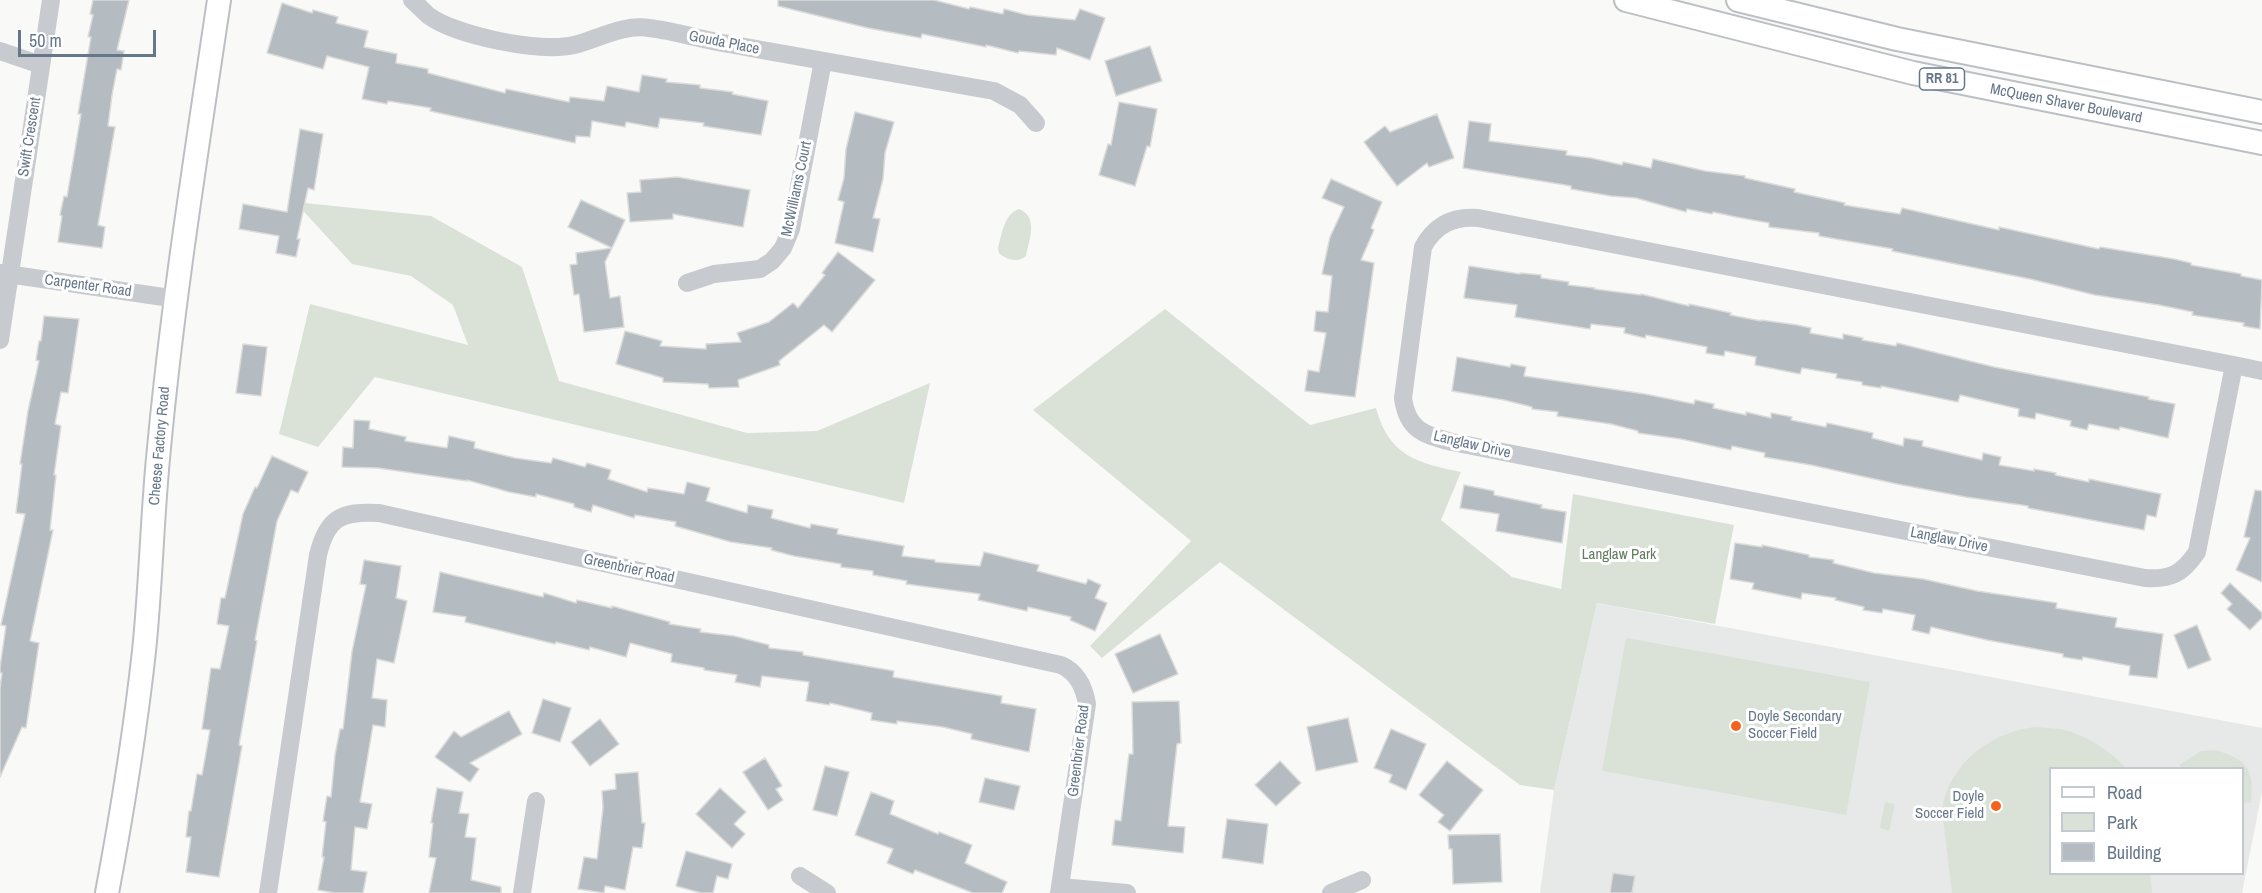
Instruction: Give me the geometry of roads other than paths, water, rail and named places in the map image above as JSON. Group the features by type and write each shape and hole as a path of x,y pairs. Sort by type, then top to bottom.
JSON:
{"main road":[{"name":"Cheese Factory Road","path":"107,893 128,776 139,697 159,449 177,299 219,0"},
{"name":"McQueen Shaver Boulevard","path":"1626,0 1913,74 2262,142"},
{"name":"McQueen Shaver Boulevard","path":"1738,0 1897,39 2262,112"}],"street":[{"name":"Swift Crescent","path":"0,340 5,273 51,0"},
{"name":"Gouda Place","path":"412,0 429,16 451,27 529,46 566,46 613,32 647,27 710,41 994,91 1020,105 1036,123"},
{"path":"0,51 41,65"},
{"name":"McWilliams Court","path":"687,283 714,274 760,269 772,261 783,248 791,229 823,61"},
{"name":"Langlaw Drive","path":"2234,366 2197,552 2182,571 2160,579 2123,574 1434,438 1410,423 1402,398 1423,247 1434,231 1442,225 1463,217 2262,371"},
{"name":"Carpenter Road","path":"5,273 177,299"},
{"name":"Greenbrier Road","path":"268,893 318,555 326,530 333,520 360,512 379,513 1061,664 1070,669 1081,684 1087,704 1059,890"},
{"path":"522,893 536,801"},
{"path":"800,876 827,893"},
{"path":"1331,893 1362,880"},
{"path":"1059,890 1127,893"}],"place":[{"name":"Doyle Secondary Soccer Field","path":"1736,726"},
{"name":"Doyle Soccer Field","path":"1996,806"}],"park label":[{"name":"Langlaw Park","path":"1619,555"}]}
